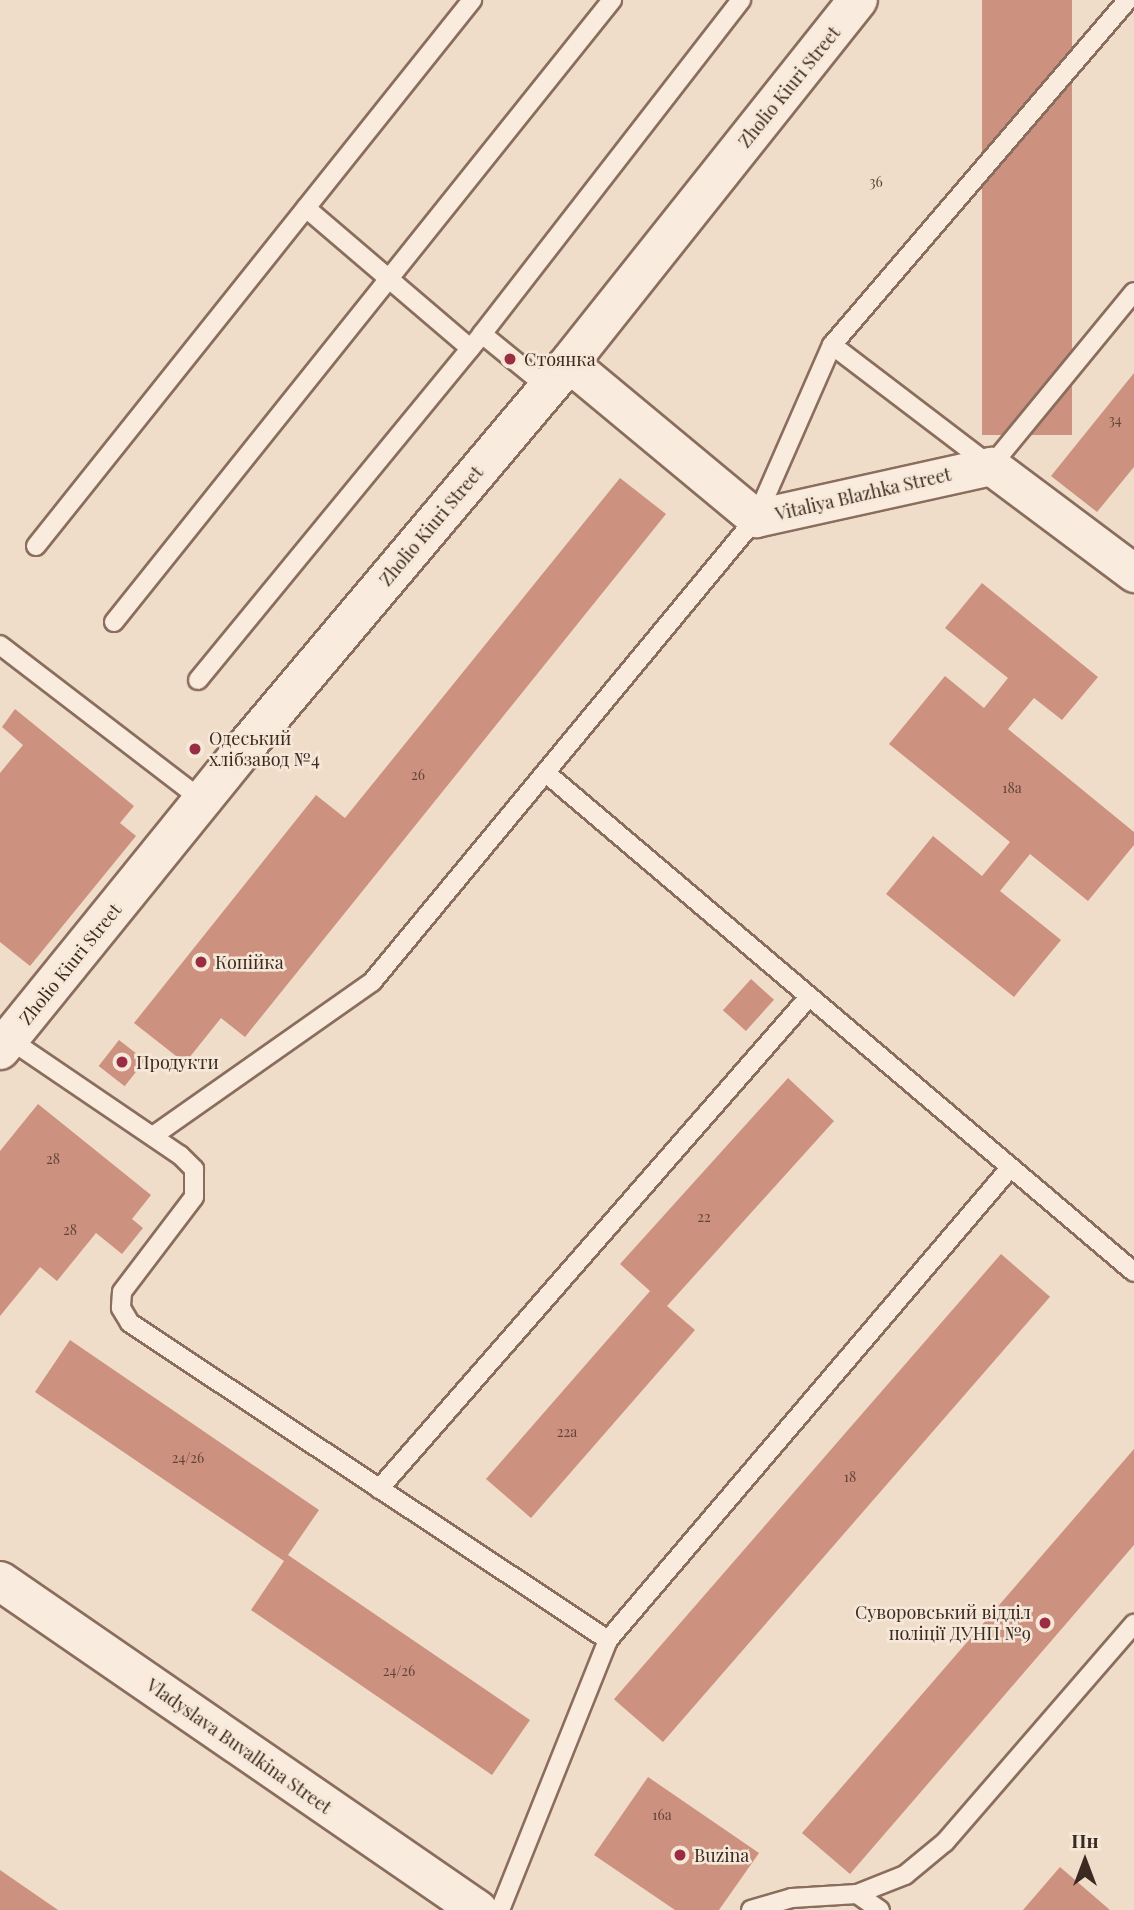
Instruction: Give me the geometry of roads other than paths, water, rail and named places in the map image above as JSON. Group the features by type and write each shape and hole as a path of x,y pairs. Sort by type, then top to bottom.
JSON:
{"street":[{"name":"Zholio Kiuri Street","path":"4,1045 202,800 558,375 858,0"},
{"name":"Vitaliya Blazhka Street","path":"558,375 756,518 991,466"},
{"path":"991,466 1134,573"},
{"name":"Vladyslava Buvalkina Street","path":"0,1581 478,1910"}],"lane":[{"path":"36,546 472,0"},
{"path":"114,622 612,0"},
{"path":"198,680 476,341 741,0"},
{"path":"153,1136 372,982 756,518 832,345 1128,0"},
{"path":"306,208 388,280 476,341 558,375"},
{"path":"832,345 991,466 1134,292"},
{"path":"0,645 202,800"},
{"path":"545,773 1134,1272"},
{"path":"379,1489 809,997"},
{"path":"4,1045 153,1136 188,1161 197,1187 182,1216 126,1284 120,1300 124,1317 608,1640"},
{"path":"500,1910 608,1640 1011,1167"},
{"path":"751,1910 792,1898 857,1894 905,1875 945,1842 1134,1624"},
{"path":"857,1894 880,1910"}],"place":[{"name":"Стоянка","path":"510,359"},
{"name":"Одеський хлібзавод №4","path":"195,749"},
{"name":"Копійка","path":"201,962"},
{"name":"Продукти","path":"122,1062"},
{"name":"Суворовський відділ поліції ДУНП №9","path":"1045,1623"},
{"name":"Buzina","path":"680,1855"}]}
